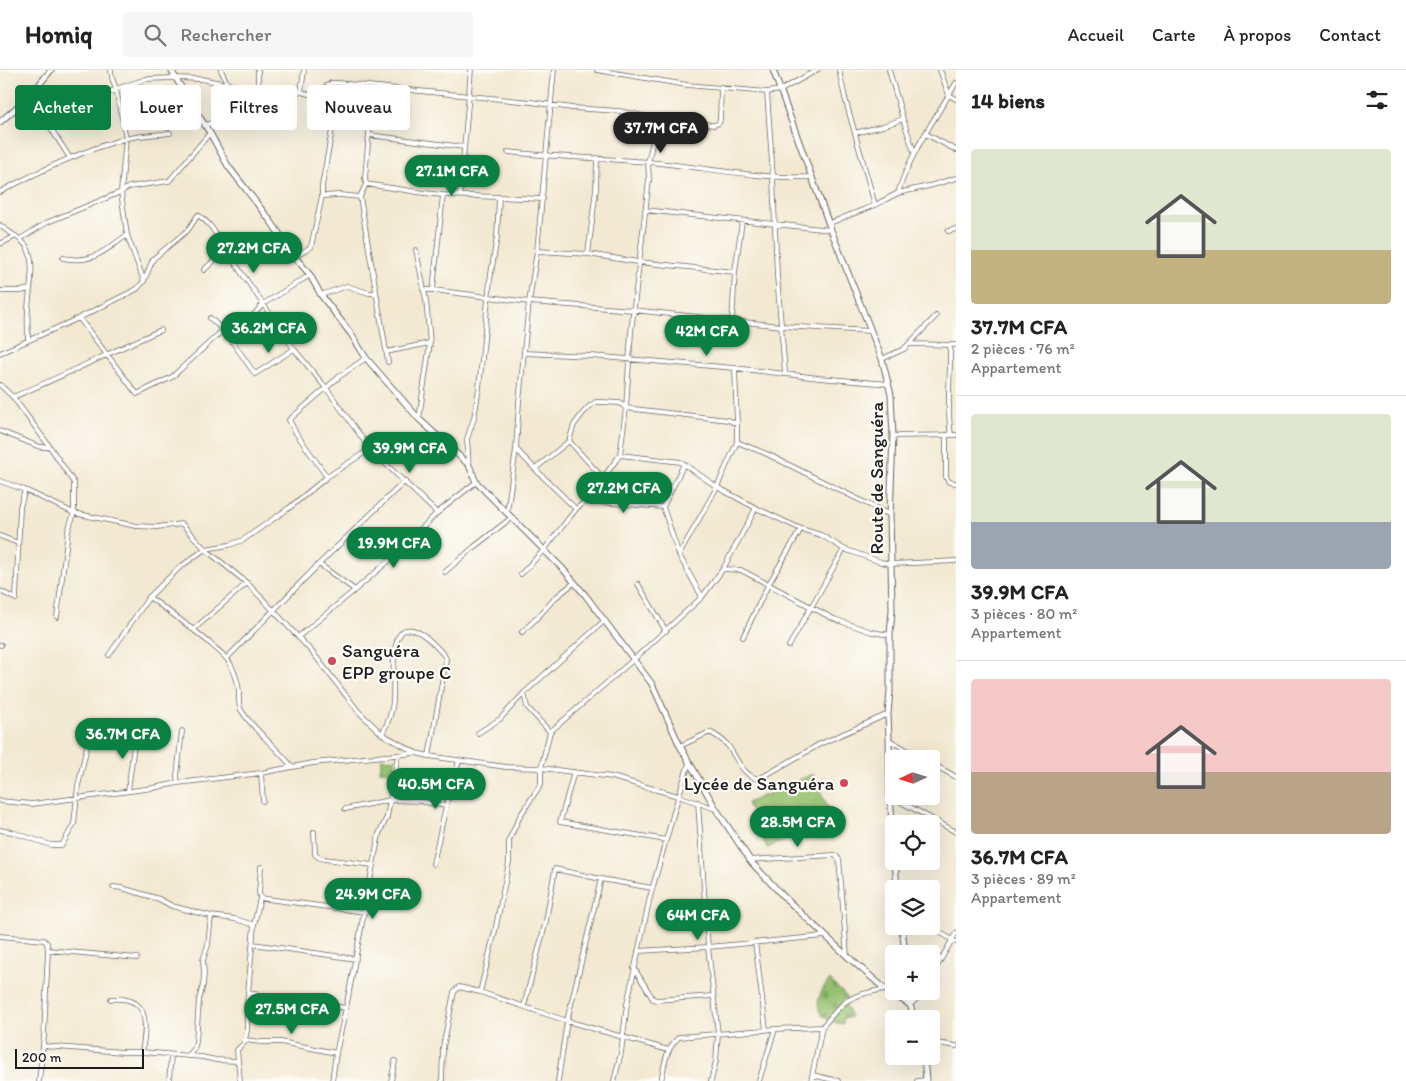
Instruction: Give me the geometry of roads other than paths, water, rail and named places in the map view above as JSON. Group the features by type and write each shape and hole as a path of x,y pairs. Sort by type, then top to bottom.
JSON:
{"street":[{"path":"39,85 51,70"},
{"path":"111,70 126,138 121,192 127,235 144,282"},
{"path":"172,70 190,104 210,133 228,166 310,275 321,295 351,334 366,358 419,419 469,465"},
{"path":"220,70 227,83"},
{"path":"258,70 258,85"},
{"path":"301,92 304,70"},
{"path":"460,195 471,70"},
{"path":"507,513 516,449 529,302 537,251 554,70"},
{"path":"598,70 686,85 767,92 781,90 817,70"},
{"name":"Route de Sanguéra","path":"773,70 831,230 882,359 891,394 893,436 890,515 892,610 888,714 890,750"},
{"path":"839,70 875,205"},
{"path":"889,70 914,152"},
{"path":"940,70 949,96 956,99"},
{"path":"111,92 146,79 201,79 235,85"},
{"path":"328,85 331,83 352,85"},
{"path":"898,193 914,152 956,83"},
{"path":"410,90 531,102 550,106 620,111 658,119 717,125 720,120 721,87"},
{"path":"297,92 307,94"},
{"path":"767,92 784,373"},
{"path":"0,122 15,109"},
{"path":"521,574 586,501 620,455 626,408 638,262 649,180 648,162 658,119"},
{"path":"855,133 903,119"},
{"path":"205,125 211,123"},
{"path":"52,130 70,158"},
{"path":"295,257 311,247 322,196 332,130"},
{"path":"369,130 366,184 360,197 388,362"},
{"path":"0,192 70,158 126,138 170,133"},
{"path":"0,244 129,187 168,181 210,133"},
{"path":"926,134 956,150"},
{"path":"369,135 464,147"},
{"path":"508,152 648,162 773,177 812,177"},
{"path":"588,254 596,189 597,158"},
{"path":"830,223 875,205 898,193 956,178"},
{"path":"366,184 424,193 542,199"},
{"path":"433,290 443,194"},
{"path":"322,196 360,197"},
{"path":"499,197 479,388 474,418 467,439 469,465 476,482 575,582 652,684 689,763 749,860 766,879 847,956 885,989"},
{"path":"645,210 831,230"},
{"path":"0,353 138,289 144,282 153,259 188,230 198,215 208,222 294,349 326,388 370,449 437,513"},
{"path":"732,321 735,272 742,221"},
{"path":"0,225 18,237 28,248 30,260 28,340"},
{"path":"948,231 956,230"},
{"path":"63,258 82,260 96,256 127,235"},
{"path":"204,270 226,249"},
{"path":"416,250 426,300 430,343 419,419"},
{"path":"537,251 588,254 638,262 735,272"},
{"path":"227,334 251,318 263,304 310,275"},
{"path":"321,295 347,286 369,293 376,293"},
{"path":"0,291 30,289"},
{"path":"423,290 781,326 871,331"},
{"path":"882,359 904,349 936,316"},
{"path":"79,318 137,394 172,377 223,330"},
{"path":"210,318 227,334 255,374 294,349"},
{"path":"13,397 74,371 106,354 160,330"},
{"path":"386,352 430,343"},
{"path":"909,344 956,344"},
{"path":"950,345 948,399 951,435 946,477 949,482 956,483"},
{"path":"524,352 735,368 889,384"},
{"path":"327,477 289,420 340,376 366,358"},
{"path":"678,555 717,487 737,442 735,368"},
{"path":"0,385 13,397 74,483 74,513 68,531 57,617"},
{"path":"536,469 569,441 574,425 582,413 596,402 620,403 626,408 728,420 737,424"},
{"path":"0,431 40,447 50,447"},
{"path":"893,436 951,435"},
{"path":"569,441 603,478"},
{"path":"737,442 767,454 890,515"},
{"path":"109,655 149,597 179,568 205,549 229,545 242,540 289,508 327,477 370,449"},
{"path":"516,449 576,510"},
{"path":"620,455 678,461 717,487 756,508 801,529 821,535 844,550 881,562 891,564 956,561"},
{"path":"684,464 663,507 678,555 702,597"},
{"path":"0,481 25,490 74,513 136,526 157,527 182,524 205,549 247,583 274,611 313,653 359,712 382,734 416,753"},
{"path":"227,658 319,564 405,482"},
{"path":"298,637 391,559 437,513 476,482"},
{"path":"0,592 16,599 20,508 25,490"},
{"path":"586,501 663,507"},
{"path":"480,992 509,862 509,840 520,816 542,784 541,768 550,732 666,631 702,597 723,569 756,508"},
{"path":"445,572 511,518"},
{"path":"744,638 768,585 801,529"},
{"path":"0,536 18,543"},
{"path":"789,646 844,550"},
{"path":"319,564 355,590"},
{"path":"723,569 741,570 834,619 872,632 890,635"},
{"path":"522,632 555,598 575,582"},
{"path":"194,629 247,583"},
{"path":"638,584 666,631"},
{"path":"149,597 194,629 227,658 236,677 241,709 263,737 282,754 292,767"},
{"path":"478,733 500,719 524,693 604,621"},
{"path":"382,734 392,711 395,656 399,635 403,631 414,630 425,636 446,659 429,756"},
{"path":"524,693 527,707 550,732"},
{"path":"680,746 710,732 724,742 738,764 747,773 759,779 820,744 888,714"},
{"path":"0,830 51,845 62,845 74,824 76,798 89,737 93,729 99,725 119,722 127,724 134,730 135,737 128,791"},
{"path":"178,783 177,776 182,730"},
{"path":"890,740 907,750"},
{"path":"0,801 32,804 262,773 342,759 416,753 506,767 541,768 612,777 716,809"},
{"path":"332,1081 379,834 387,817 398,754"},
{"path":"433,864 446,806 459,761"},
{"path":"614,1081 624,1037 627,1004 634,968 652,888 689,763"},
{"path":"940,768 956,777"},
{"path":"574,772 560,822 666,840"},
{"path":"262,773 262,801"},
{"path":"345,810 390,800 419,801 446,806"},
{"path":"698,802 708,946 718,1034 716,1060 711,1081"},
{"path":"907,805 955,831 956,825"},
{"path":"314,832 315,854 318,857 373,865"},
{"path":"749,860 835,855 839,859 847,956"},
{"path":"240,1081 237,1050 244,1043 247,1031 248,993 254,925 260,898 261,867"},
{"path":"524,1006 546,921 555,869 652,888"},
{"path":"558,1081 567,1021 601,879"},
{"path":"113,887 159,899 172,906 211,916 235,919 254,925"},
{"path":"260,898 365,912"},
{"path":"188,1056 194,1049 196,1042 198,1000 203,985 203,960 208,946 211,916"},
{"path":"940,932 954,940"},
{"path":"940,963 954,940 956,932"},
{"path":"0,936 44,940 47,943 43,1046 39,1081"},
{"path":"638,951 826,936"},
{"path":"755,942 766,1030"},
{"path":"253,944 356,958"},
{"path":"48,950 137,958"},
{"path":"634,968 653,999 713,996"},
{"path":"442,1081 443,1045 454,992 459,987 668,1050"},
{"path":"811,1081 822,1027 844,1004 853,998 864,993 885,989"},
{"path":"248,993 346,1008"},
{"path":"111,999 129,999 142,1010 145,1027 142,1052"},
{"path":"902,1000 910,1005"},
{"path":"910,1000 912,1010"},
{"path":"910,1005 916,1000"},
{"path":"661,1081 668,1050 679,1037 822,1027"},
{"path":"759,1081 775,1029"},
{"path":"245,1040 280,1042 336,1053"},
{"path":"940,1043 956,1046"},
{"path":"43,1046 142,1052 238,1061"},
{"path":"169,1081 172,1055"},
{"path":"391,1081 395,1061"},
{"path":"917,1081 926,1080 925,1065"},
{"path":"812,1075 838,1081"}],"place":[{"name":"Sanguéra EPP groupe C","path":"332,661"},
{"name":"Lycée de Sanguéra","path":"844,783"}]}
